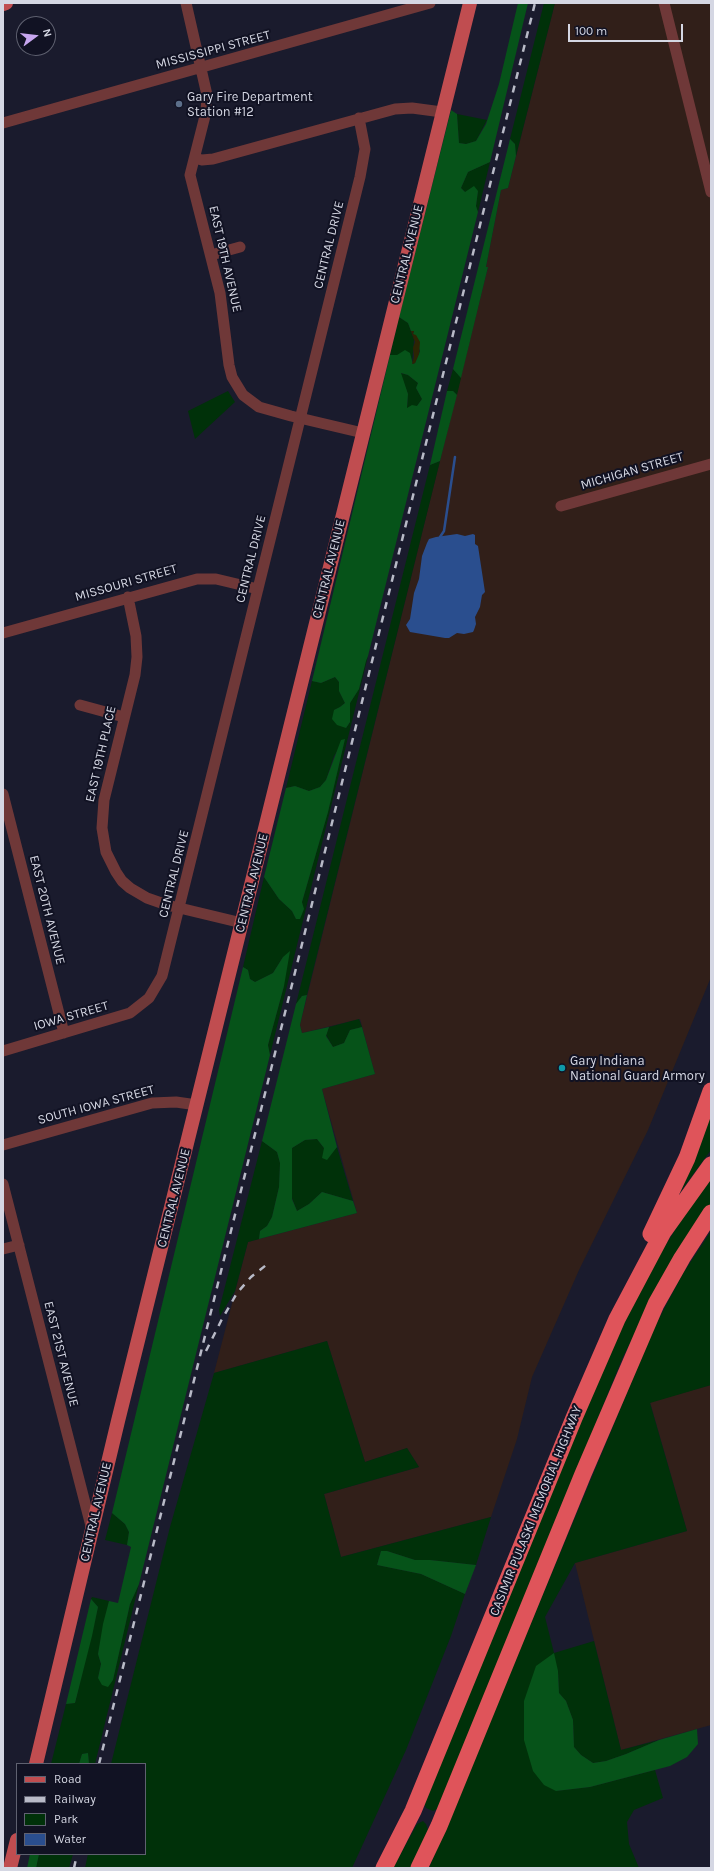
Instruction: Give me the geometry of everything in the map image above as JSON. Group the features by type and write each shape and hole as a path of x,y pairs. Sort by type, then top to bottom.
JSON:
{"highway":[{"path":"616,1319 640,1257 687,1158 711,1091"},
{"name":"CASIMIR PULASKI MEMORIAL HIGHWAY","path":"384,1868 413,1811 616,1319 663,1232 711,1165"},
{"path":"419,1868 460,1774 583,1474 656,1304 682,1258 711,1213"}],"main road":[{"name":"CENTRAL AVENUE","path":"36,1763 92,1531 470,3"},
{"path":"10,1868 16,1844"}],"street":[{"name":"EAST 19TH AVENUE","path":"186,3 207,100 190,175 223,305 229,365 235,384 244,395 259,407 363,433"},
{"name":"MISSISSIPPI STREET","path":"3,123 430,3"},
{"path":"664,3 711,192"},
{"path":"195,158 202,160 213,159 359,118 404,108 442,112"},
{"name":"CENTRAL DRIVE","path":"145,1002 156,988 162,976 180,908 364,159 365,143 359,118"},
{"path":"211,255 240,247"},
{"name":"MICHIGAN STREET","path":"562,506 711,464"},
{"name":"MISSOURI STREET","path":"3,633 128,597 201,578 221,580 258,589"},
{"name":"EAST 19TH PLACE","path":"128,597 136,636 137,657 135,675 104,800 102,828 106,852 116,872 130,888 151,900 242,923"},
{"path":"80,705 124,718"},
{"name":"EAST 20TH AVENUE","path":"3,794 64,1033"},
{"name":"IOWA STREET","path":"3,1051 124,1016 145,1002"},
{"name":"SOUTH IOWA STREET","path":"3,1145 152,1103 176,1102 197,1105"},
{"name":"EAST 21ST AVENUE","path":"3,1184 92,1531"},
{"path":"3,1249 19,1245"}],"shaded area":[{"path":"555,3 711,3 711,977 648,1130 579,1270 532,1377 517,1439 491,1517 341,1557 324,1494 419,1467 407,1448 365,1462 327,1341 214,1373 248,1242 357,1213 322,1089 375,1074 360,1019 302,1033 300,1025 488,267 486,267 501,190 508,188"},
{"path":"711,1385 711,1725 621,1750 575,1563 687,1531 650,1402"}],"green space":[{"path":"518,3 528,3 490,162 468,172 461,188 465,192 474,186 478,191 476,206 478,212 368,656 359,689 350,703 350,722 346,728 337,725 332,719 334,710 345,703 339,691 339,682 335,677 321,683 312,681 390,355 397,355 405,350 410,353 413,364 415,363 420,351 413,334 414,331 411,331 408,323 399,317 451,110 457,114 459,143 466,144 476,141 486,124 499,84","holes":["401,373 408,375 418,383 416,388 422,399 417,406 412,405 407,408 408,394"]},
{"path":"544,3 555,3 516,156 515,144 510,139"},
{"path":"457,114 487,120 476,141 466,144 459,143"},
{"path":"510,139 515,144 516,156 508,188 501,190 486,267 488,267 461,378 453,369"},
{"path":"490,162 478,212 476,206 478,191 465,192 461,188 468,172"},
{"path":"399,317 408,323 414,340 412,364 397,355 390,355"},
{"path":"453,369 461,378 457,395 453,391 447,391"},
{"path":"400,373 408,375 418,383 416,388 422,399 417,406 407,409 408,394"},
{"path":"228,391 235,402 195,439 188,411"},
{"path":"447,391 453,391 457,395 440,461 430,465"},
{"path":"440,461 307,995 302,996 296,1004 430,465"},
{"path":"368,656 270,1055 268,1045 284,986 283,957 273,973 255,982 250,979 248,970 243,967 264,877 279,899 292,911 296,919 303,909 302,902 328,812 345,739 334,756 326,780 320,787 309,791 295,786 286,788 312,681 321,683 335,677 339,682 339,691 345,703 334,710 346,728 350,722 350,703 359,689"},
{"path":"345,739 328,812 302,902 304,909 300,919 296,919 292,911 279,899 264,877 286,788 295,786 309,791 320,787 326,780 341,740"},
{"path":"290,951 284,986 268,1045 270,1055 139,1584 130,1604 113,1680 108,1687 102,1685 98,1678 101,1664 98,1654 103,1624 109,1601 118,1603 131,1547 127,1545 129,1532 125,1524 112,1513 243,967 248,970 250,979 255,982 273,973 283,957"},
{"path":"307,995 300,1025 302,1033 329,1027 326,1036 333,1047 344,1043 350,1030 362,1027 375,1074 322,1089 337,1147 327,1160 322,1158 324,1148 317,1139 305,1140 292,1148 292,1199 297,1211 309,1204 322,1192 353,1201 357,1213 259,1239 260,1231 267,1226 272,1217 279,1187 280,1163 277,1152 262,1141 296,1004 302,996"},
{"path":"359,1019 362,1027 350,1030 344,1043 333,1047 326,1035 329,1027"},
{"path":"711,1111 711,1150 675,1199"},
{"path":"317,1139 324,1148 332,1153 337,1147 353,1201 322,1192 309,1204 297,1211 292,1198 292,1148 305,1140"},
{"path":"262,1141 277,1152 280,1163 279,1187 272,1217 267,1226 260,1231 259,1239 248,1242 235,1291 220,1316 219,1310"},
{"path":"711,1172 711,1204 681,1245 622,1359 439,1808 433,1811 426,1808 424,1802 626,1309"},
{"path":"711,1231 711,1385 650,1403 687,1531 575,1563 545,1617 554,1653 594,1641 621,1750 659,1740 606,1761 593,1763 581,1755 574,1747 573,1720 566,1701 559,1693 558,1671 556,1791 590,1787 655,1770 663,1798 634,1810 627,1822 629,1844 639,1868 429,1868 654,1328 682,1275"},
{"path":"327,1341 365,1462 407,1448 419,1467 324,1494 341,1557 491,1517 476,1565 430,1560 415,1560 387,1551 381,1551 377,1565 421,1574 465,1594 451,1636 406,1750 352,1868 85,1868 88,1855 146,1855 146,1763 111,1763 170,1527 214,1373"},
{"path":"112,1513 125,1524 129,1532 127,1545 105,1540"},
{"path":"381,1551 387,1551 415,1560 430,1560 476,1565 465,1594 421,1574 377,1565"},
{"path":"139,1584 95,1763 89,1763 88,1753 82,1754 79,1763 51,1763 66,1704 75,1703 98,1607 91,1599 92,1597 109,1601 98,1654 101,1664 98,1678 113,1680 130,1604"},
{"path":"91,1599 98,1607 92,1636 75,1703 66,1704"},
{"path":"554,1653 558,1671 559,1693 566,1701 573,1720 574,1747 581,1755 593,1763 606,1761 659,1740 697,1729 698,1744 687,1757 670,1766 590,1787 556,1791 544,1785 533,1771 524,1740 524,1701 536,1666"},
{"path":"88,1753 89,1763 79,1763 82,1754"},
{"path":"423,1821 428,1830 411,1868 393,1868 417,1824"},
{"path":"30,1855 39,1855 36,1868 27,1868"},
{"path":"39,1855 73,1855 69,1868 36,1868"}],"sand":[{"path":"411,331 414,331 413,334 416,335 420,342 419,354 415,363 412,364 415,342"}],"water":[{"path":"457,534 465,536 475,535 475,544 478,546 485,592 482,595 480,607 475,617 476,624 474,630 473,632 464,634 457,633 449,638 410,632 406,625 410,619 414,593 419,579 422,556 427,543 429,539"}],"waterway":[{"path":"440,537 444,531 455,457"}],"railway":[{"path":"99,1763 535,3"},
{"path":"206,1351 237,1293 251,1277 270,1262"},
{"path":"74,1868 77,1855"}],"place":[{"name":"Gary Fire Department Station #12","path":"179,104"},
{"name":"Gary Indiana National Guard Armory","path":"562,1068"}]}
